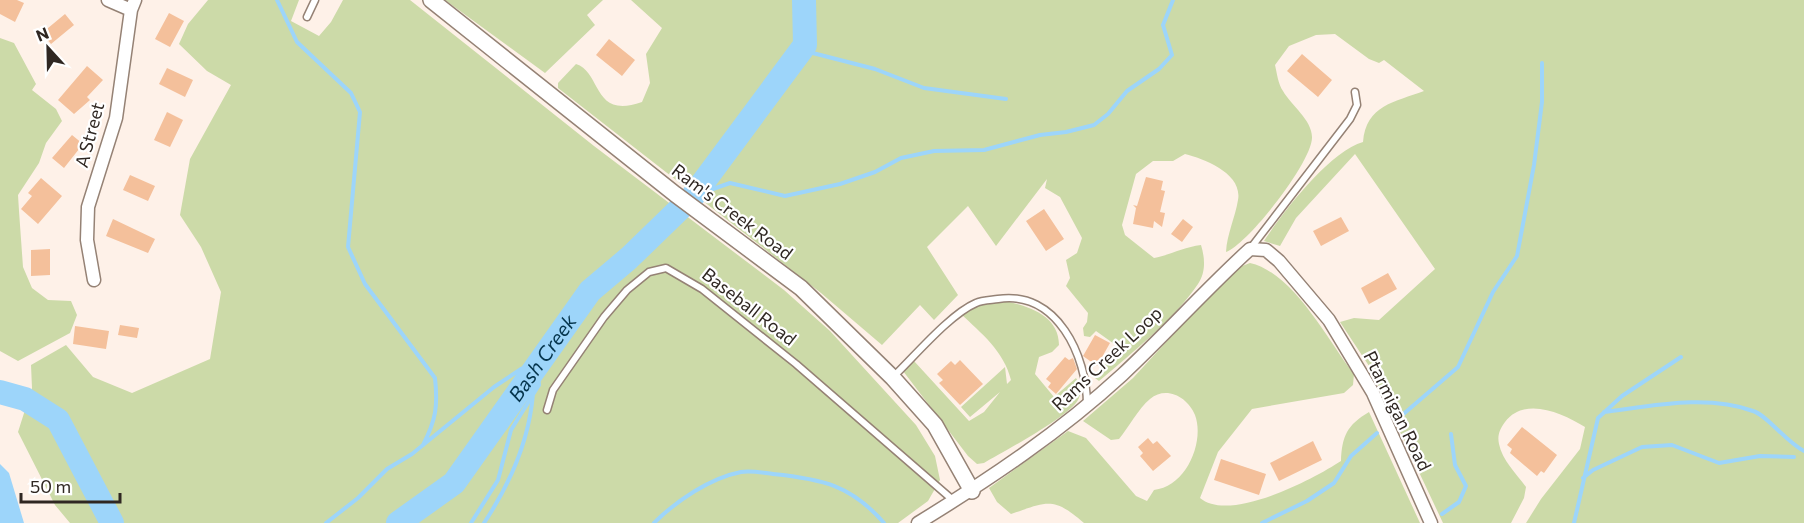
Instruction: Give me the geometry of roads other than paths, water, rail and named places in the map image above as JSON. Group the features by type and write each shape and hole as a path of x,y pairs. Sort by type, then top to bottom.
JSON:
{"street":[{"path":"108,0 133,5"},
{"name":"Ram's Creek Road","path":"431,0 700,214 801,288 893,378 935,425 972,491"},
{"name":"A Street","path":"94,280 87,240 88,207 116,118 133,5"},
{"name":"Rams Creek Loop","path":"918,523 972,491 1087,405 1123,374 1250,249"},
{"name":"Ptarmigan Road","path":"1250,249 1266,250 1279,261 1329,320 1372,393 1431,523"}],"lane":[{"path":"307,17 315,0"},
{"path":"1250,249 1350,119 1357,105 1355,92"},
{"name":"Baseball Road","path":"547,410 553,390 627,290 649,272 666,268 702,289 796,364 954,501"},
{"path":"893,378 950,322 976,302 1014,297 1042,307 1072,340 1083,370 1087,405"}],"water":[{"path":"0,464 9,473 24,523 0,523"}],"waterway":[{"path":"277,0 297,42 351,93 360,112 348,247 365,284 435,378 435,413 423,445"},
{"name":"Bash Creek","path":"398,523 454,483 590,291 629,258 693,196 805,45 804,0"},
{"path":"693,196 730,183 785,196 840,184 875,172 901,158 934,151 984,150 1040,135 1094,125 1108,114 1127,91 1159,69 1172,55 1163,25 1173,0"},
{"path":"801,50 875,69 924,88 1006,99"},
{"path":"1393,423 1458,367 1493,292 1517,256 1534,165 1542,102 1542,63"},
{"path":"1574,523 1598,418 1622,396 1681,357"},
{"path":"326,523 358,498 387,469 412,454 494,387 521,369 537,364 539,385 511,430 498,480 471,523"},
{"name":"Bash Creek","path":"0,392 25,399 58,420 112,523"},
{"path":"484,523 517,462 523,445 533,394"},
{"name":"Bash Creek","path":"0,400 25,399"},
{"path":"1604,412 1698,402 1735,406 1758,413 1790,442 1804,451"},
{"path":"1262,523 1307,501 1334,483 1351,456 1377,433"},
{"path":"1442,514 1459,502 1466,486 1455,465 1451,434"},
{"path":"1583,478 1593,470 1642,447 1672,445 1719,463 1760,456 1794,457"},
{"path":"654,523 683,499 706,485 729,475 749,471 806,478 834,486 860,500 884,523"}]}
